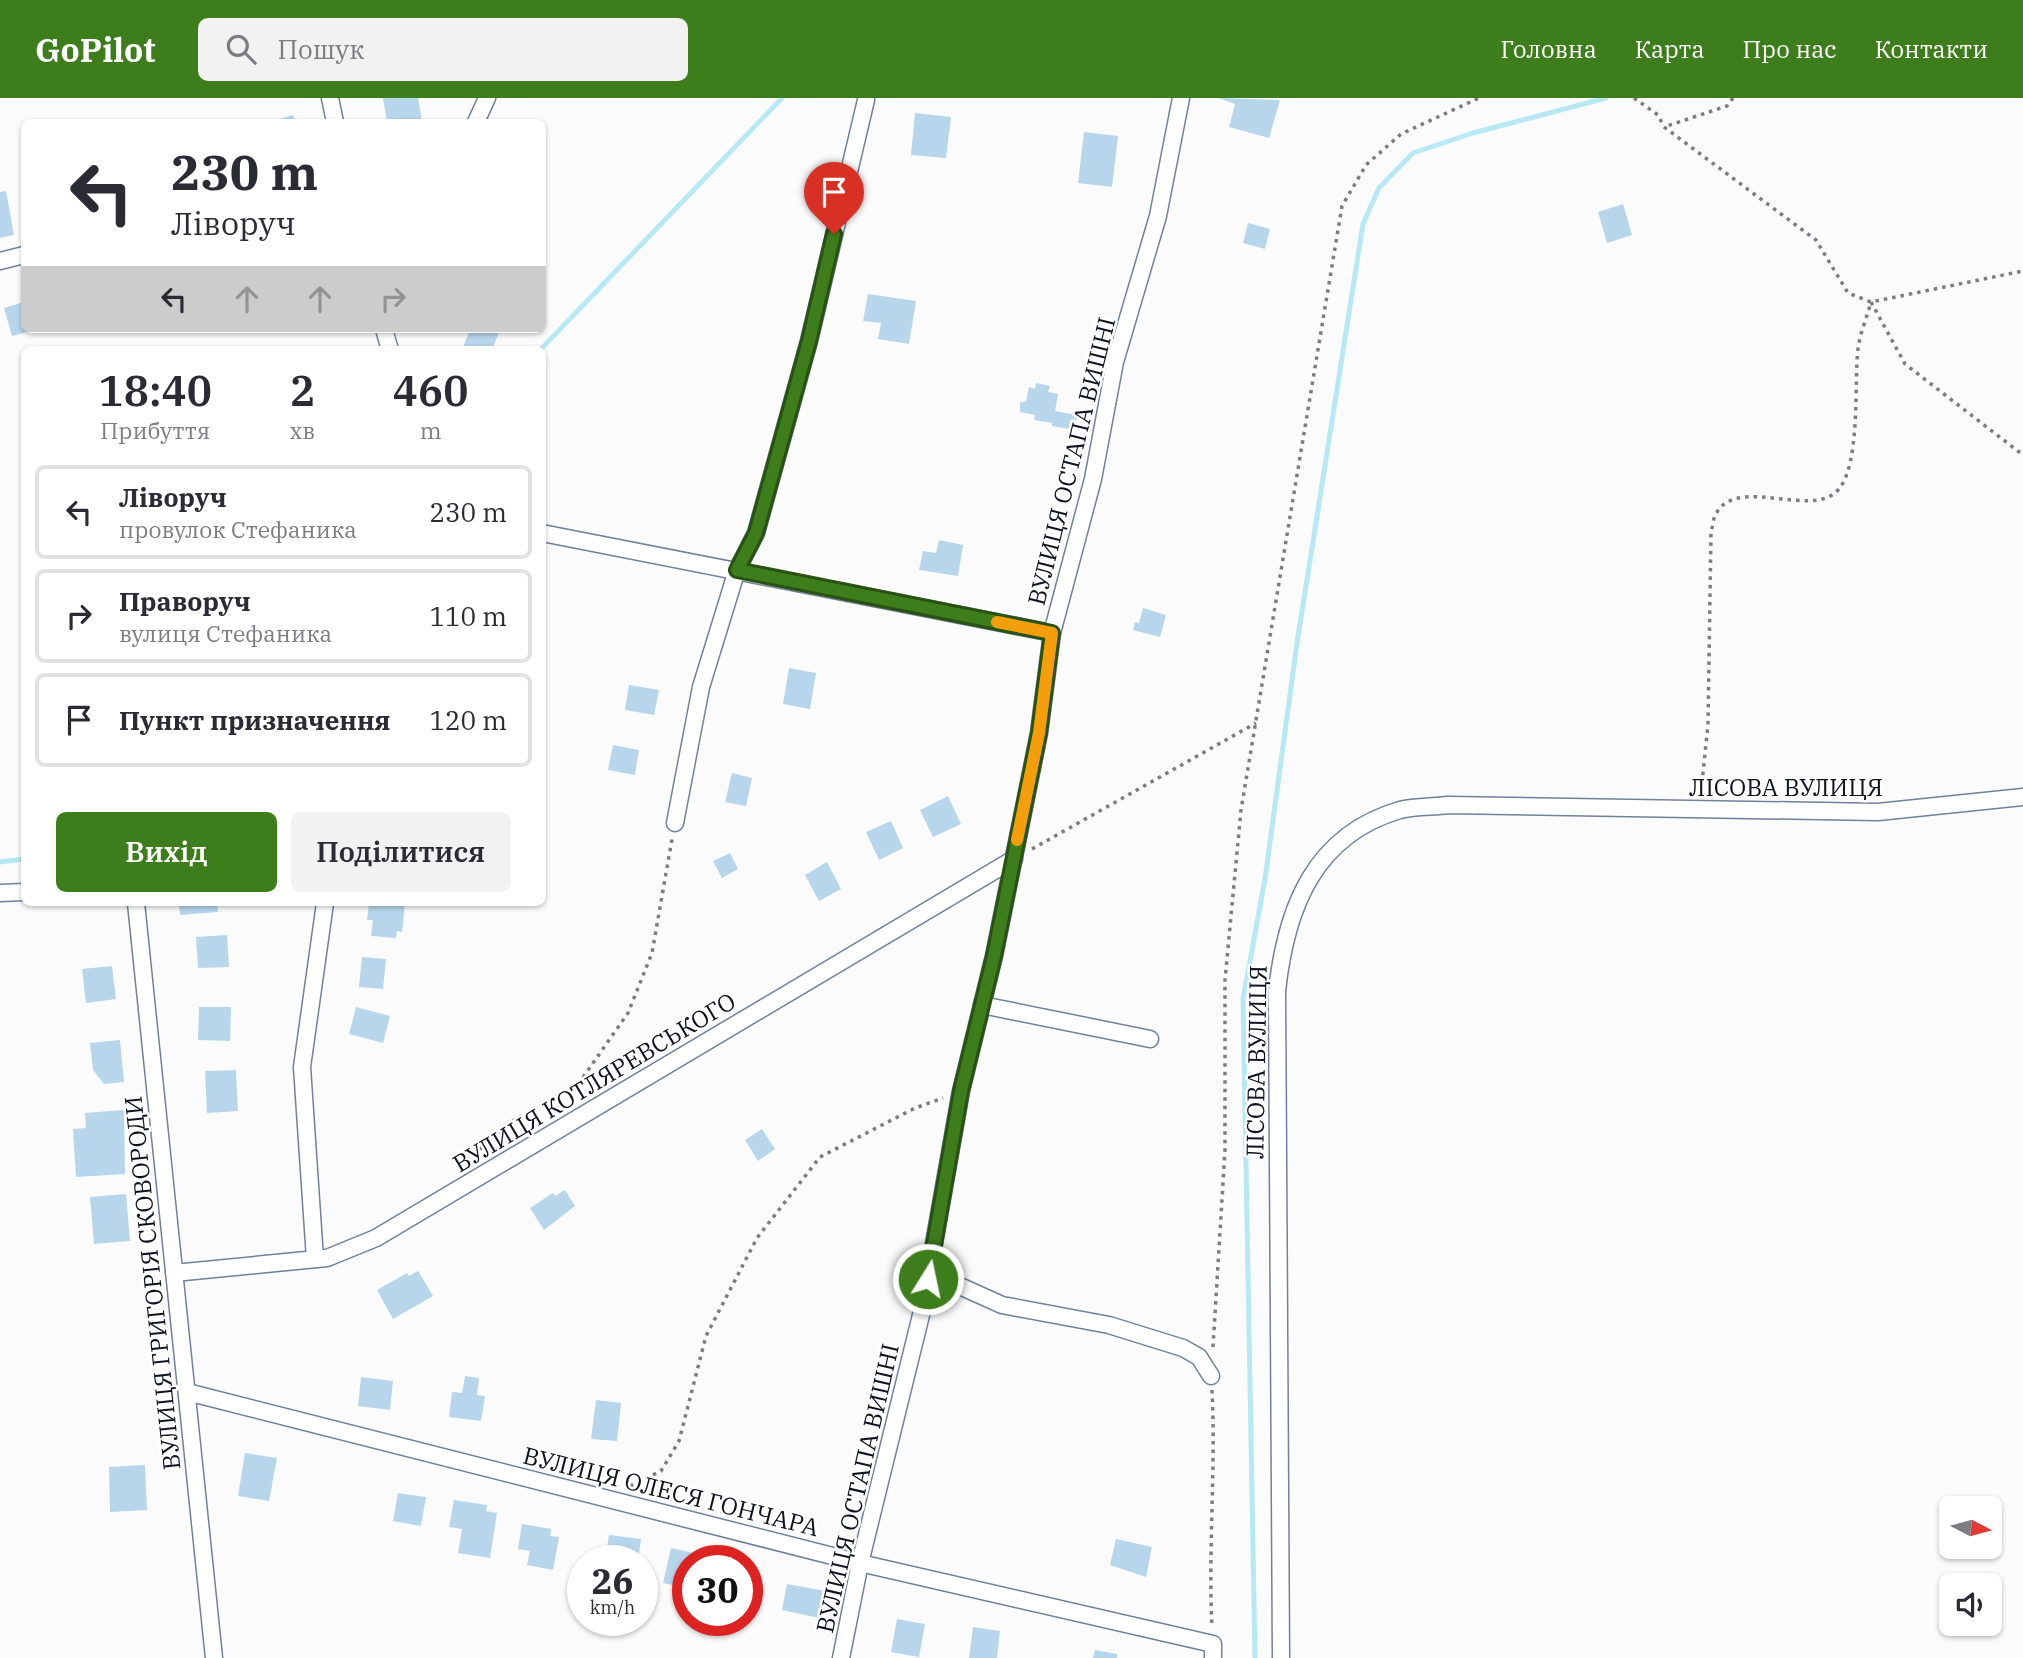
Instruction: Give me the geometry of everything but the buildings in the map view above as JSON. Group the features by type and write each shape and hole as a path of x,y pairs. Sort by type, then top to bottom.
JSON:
{"street":[{"path":"330,98 334,119"},
{"path":"477,119 487,98"},
{"name":"ВУЛИЦЯ ОСТАПА ВИШНІ","path":"841,1658 860,1563 928,1279 961,1091 1014,859 1039,733 1052,633 1093,479 1115,362 1158,216 1181,98"},
{"path":"675,823 701,687 737,570 756,533 806,354 866,100"},
{"path":"0,261 21,256"},
{"path":"546,534 1052,633"},
{"name":"ЛІСОВА ВУЛИЦЯ","path":"1281,1658 1277,991 1281,952 1293,910 1314,870 1337,842 1367,823 1402,809 1448,805 1878,813 2023,797"},
{"name":"ВУЛИЦЯ КОТЛЯРЕВСЬКОГО","path":"174,1273 327,1258 376,1238 1014,859"},
{"path":"0,893 21,892"},
{"name":"ВУЛИЦЯ ГРИГОРІЯ СКОВОРОДИ","path":"136,906 214,1658"},
{"path":"315,1259 302,1067 325,906"},
{"path":"982,1005 1150,1039"},
{"path":"928,1279 962,1287 1002,1305 1109,1325 1183,1348 1199,1357 1211,1376"},
{"name":"ВУЛИЦЯ ОЛЕСЯ ГОНЧАРА","path":"187,1391 1213,1651"}],"path":[{"path":"1213,1651 1209,1561 1215,1458 1211,1376 1225,1150 1225,980 1241,810 1342,205 1366,165 1401,134 1479,98"},
{"path":"1634,98 1658,115 1664,127 1816,240 1848,293 1871,302 2023,271"},
{"path":"1664,127 1727,106 1733,98"},
{"path":"1871,302 1905,365 2023,455"},
{"path":"1699,810 1708,725 1711,532 1716,512 1728,501 1744,497 1812,500 1826,498 1838,491 1845,478 1857,417 1858,347 1871,302"},
{"path":"1014,859 1256,723"},
{"path":"455,1171 514,1120 577,1086 628,1013 652,953 675,823"},
{"path":"626,1488 661,1471 679,1441 706,1336 757,1238 820,1157 915,1108 961,1091"}],"waterway":[{"path":"544,346 782,98"},
{"path":"1255,1658 1243,999 1265,879 1297,643 1363,224 1379,188 1413,153 1473,133 1606,98"},
{"path":"0,862 21,859"}],"slow traffic":[{"path":"997,622 1052,633 1039,733 1017,840"}],"route":[{"path":"834,234 809,341 756,533 737,570 1052,633 1039,733 994,956 961,1091 928,1279"}]}
